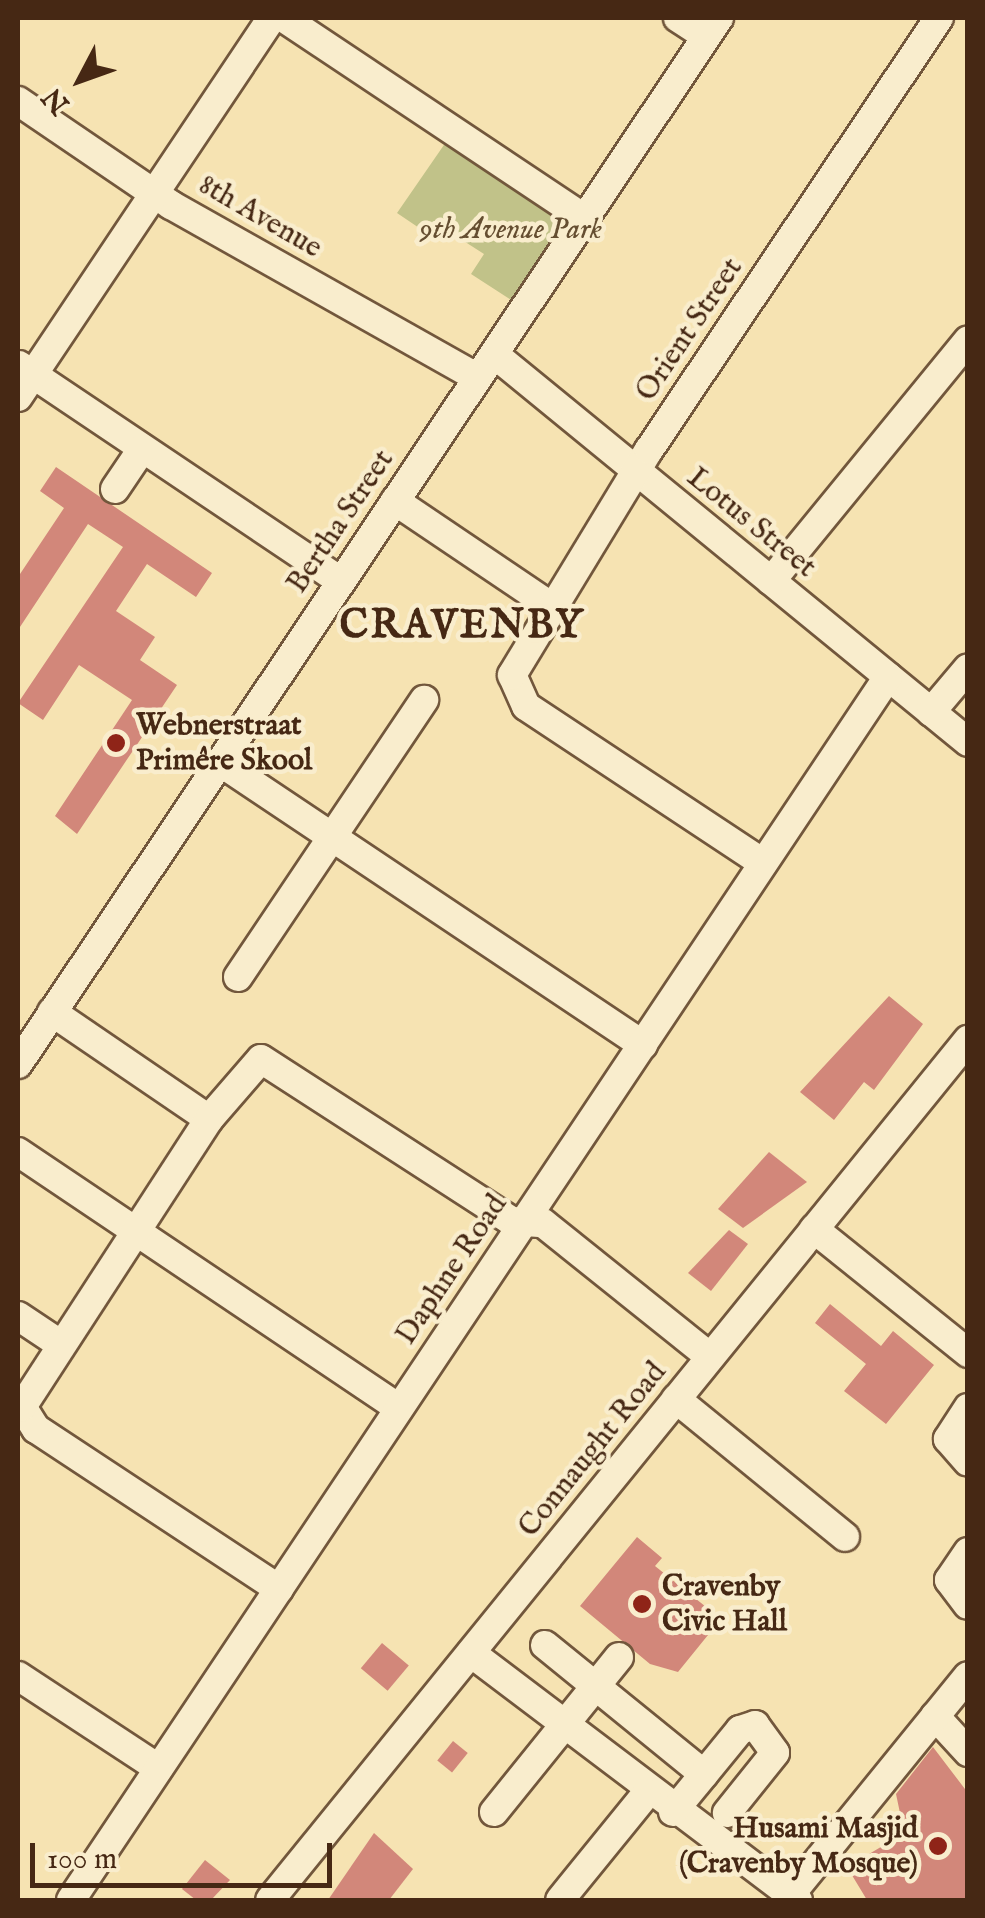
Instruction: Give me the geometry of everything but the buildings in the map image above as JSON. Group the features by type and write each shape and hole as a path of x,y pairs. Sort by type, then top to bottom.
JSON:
{"street":[{"path":"272,18 23,379 142,449 340,581"},
{"path":"284,18 585,218"},
{"path":"678,18 712,27"},
{"name":"Orient Street","path":"763,863 526,706 512,686 552,607 939,18"},
{"name":"Bertha Street","path":"18,1064 712,27"},
{"name":"8th Avenue","path":"18,101 154,193 478,378"},
{"path":"771,580 968,340"},
{"name":"Lotus Street","path":"494,354 968,742"},
{"path":"115,489 142,449"},
{"path":"394,501 552,607"},
{"path":"931,712 968,668"},
{"name":"Daphne Road","path":"71,1900 888,677"},
{"path":"238,977 424,700"},
{"path":"220,762 643,1045"},
{"path":"52,1012 210,1118"},
{"name":"Connaught Road","path":"270,1900 968,1040"},
{"path":"279,1589 23,1414 60,1344 210,1118 260,1058 524,1222 543,1223 710,1357"},
{"path":"18,1152 399,1408"},
{"path":"814,1229 968,1354"},
{"path":"18,1316 60,1344"},
{"path":"676,1398 845,1537"},
{"path":"968,1408 948,1439 968,1462"},
{"path":"968,1552 949,1580 968,1605"},
{"path":"545,1645 704,1774"},
{"path":"471,1653 647,1793 794,1898 968,1676"},
{"path":"494,1812 619,1657"},
{"path":"18,1676 158,1768"},
{"path":"936,1716 968,1752"},
{"path":"673,1812 747,1725 775,1742 727,1812"},
{"path":"560,1900 647,1793"}],"green space":[{"name":"9th Avenue Park","path":"446,142 556,215 558,229 511,300 471,274 484,254 445,229 437,240 397,213"}],"place":[{"name":"Webnerstraat Primêre Skool","path":"116,743"},
{"name":"Cravenby Civic Hall","path":"642,1604"},
{"name":"Husami Masjid (Cravenby Mosque)","path":"938,1846"}],"district":[{"name":"CRAVENBY","path":"462,627"}]}
